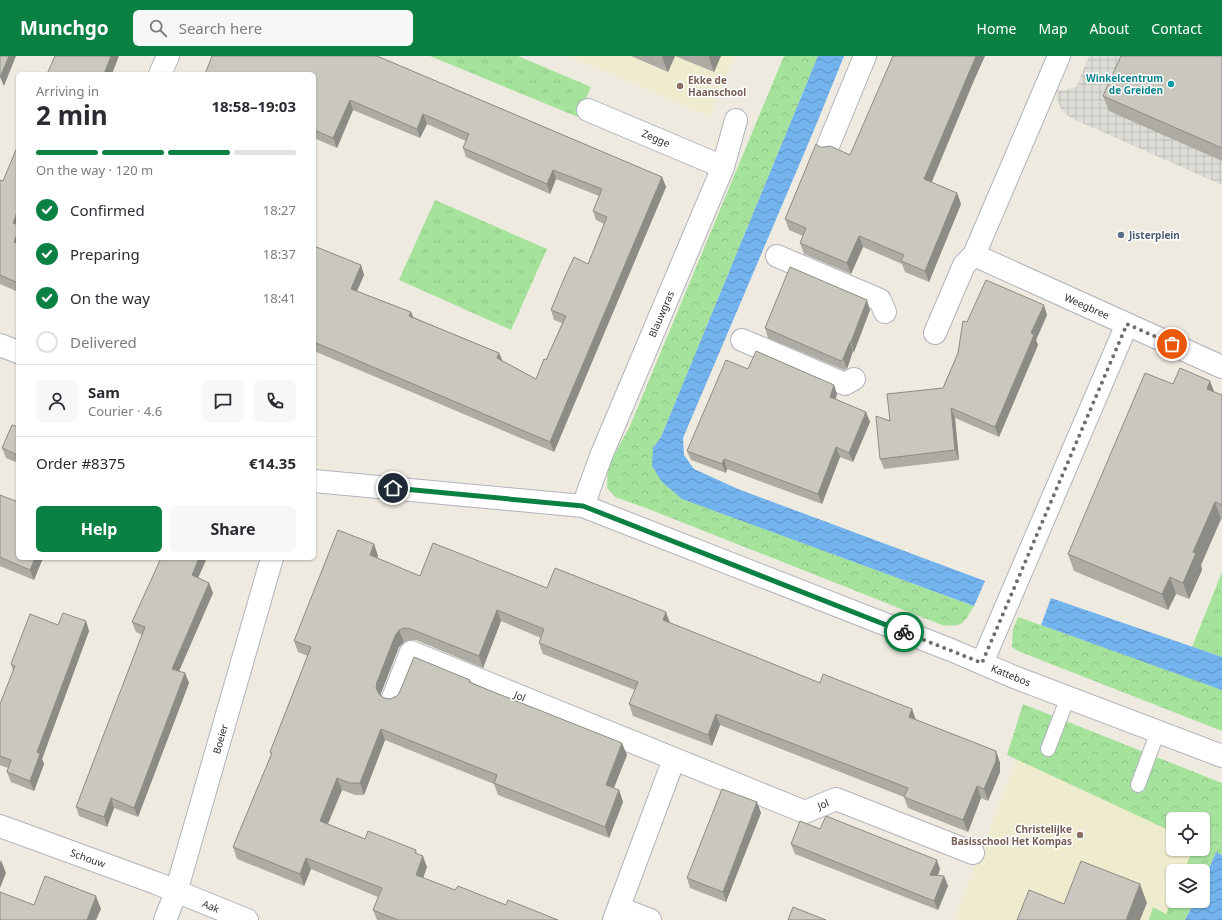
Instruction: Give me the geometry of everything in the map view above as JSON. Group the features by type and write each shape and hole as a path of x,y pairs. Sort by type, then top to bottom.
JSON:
{"street":[{"path":"161,72 168,56"},
{"path":"828,146 865,56"},
{"path":"935,333 964,265 974,255 1059,56"},
{"name":"Zegge","path":"588,110 723,167"},
{"name":"Blauwgras","path":"583,506 601,456 723,167 736,120"},
{"name":"Weegbree","path":"974,255 1222,367"},
{"path":"777,256 880,300 885,312"},
{"path":"982,663 1127,324"},
{"path":"742,340 845,384 854,379"},
{"path":"0,344 16,351"},
{"name":"Kattebos","path":"316,481 583,506 1222,756"},
{"name":"Boeier","path":"165,920 176,892 271,560"},
{"name":"Jol","path":"393,698 411,652 805,812 836,799 973,853"},
{"path":"650,920 616,914 674,759"},
{"name":"Schouw","path":"0,826 176,892"},
{"name":"Aak","path":"176,892 247,920"}],"lane":[{"path":"1048,749 1068,697"},
{"path":"1138,785 1158,731"}],"shaded area":[{"name":"Ekke de Haanschool","path":"568,56 734,56 710,116"},
{"path":"1089,56 1133,56 1222,160 1222,185 1071,118 1062,111 1056,97 1058,90 1062,91 1076,87"},
{"name":"Christelijke Basisschool Het Kompas","path":"1017,759 1166,817 1166,856 1199,856 1196,864 1166,864 1166,908 1172,908 1171,920 954,920"}],"green space":[{"path":"430,56 518,56 591,87 578,117"},
{"path":"784,56 818,56 661,437 653,448 683,499 974,606 965,620 959,625 942,625 615,497 607,488 608,466 630,426"},
{"path":"435,200 547,249 511,330 399,280"},
{"path":"1222,572 1222,657 1192,647"},
{"path":"1018,617 1222,689 1222,731 1018,651 1012,647 1013,629"},
{"path":"1023,704 1222,783 1222,831 1216,852 1210,849 1210,812 1166,812 1166,829 1007,755"},
{"path":"1222,831 1222,855 1216,852"},
{"path":"1210,849 1216,852 1210,866 1210,864 1187,864 1190,856 1210,856"},
{"path":"1153,907 1166,914 1168,908 1191,908 1185,920 1149,920"}],"water":[{"path":"818,56 844,56 683,438 684,455 694,469 738,489 985,581 974,606 682,499 662,482 652,466 653,448 661,437"},
{"path":"1051,598 1222,657 1222,690 1041,625"},
{"path":"1216,852 1222,855 1222,920 1185,920 1191,908 1210,908 1210,866"}],"building":[{"path":"0,56 9,56 0,77"},
{"path":"55,56 111,56 105,72 48,72"},
{"path":"212,56 377,56 662,177 550,442 316,343 316,247 361,265 351,289 411,312 409,316 499,353 497,358 536,379 544,359 546,360 566,316 551,310 563,281 574,257 588,264 607,217 593,211 602,189 553,170 547,184 463,148 469,134 423,114 417,129 350,100 333,138 316,131 316,72 206,72"},
{"path":"893,56 976,56 924,179 957,193 925,271 901,261 904,255 859,236 847,263 800,243 806,228 785,219 816,144 820,147 830,146 850,155"},
{"name":"Winkelcentrum de Greiden","path":"1121,56 1222,56 1222,148 1103,96"},
{"path":"16,150 16,215 13,223 16,224 16,237 14,242 16,243 16,282 0,275 0,180 3,181"},
{"path":"790,267 867,300 851,342 841,361 765,328"},
{"path":"986,280 1044,305 1031,333 1034,335 995,427 951,408 955,450 880,459 876,416 890,421 887,394 943,388 958,353 963,321 967,322"},
{"path":"756,351 834,385 830,397 866,412 849,453 836,447 818,494 724,459 722,464 687,451 726,360 748,369"},
{"path":"1180,368 1210,381 1207,389 1222,395 1222,505 1215,502 1193,552 1196,553 1183,583 1170,577 1162,594 1068,554 1145,373 1173,384"},
{"path":"12,425 16,426 16,454 2,448"},
{"path":"0,495 16,501 16,560 34,560 30,570 0,557"},
{"path":"338,530 374,544 370,555 420,576 433,543 547,588 555,568 666,612 663,620 820,683 823,674 912,709 909,717 996,751 996,761 984,789 977,786 963,820 904,797 908,788 716,714 708,735 629,704 638,682 539,643 544,629 497,610 479,656 405,628 399,630 395,636 377,682 376,688 379,694 384,698 390,699 397,696 414,657 470,680 469,682 622,743 606,785 619,790 605,827 494,783 497,775 381,729 360,783 350,783 337,778 320,821 365,839 368,831 416,850 415,853 423,856 416,875 455,890 458,886 506,905 508,900 558,920 398,920 373,910 382,888 306,858 300,874 233,847 272,753 270,752 311,647 294,641"},
{"path":"160,560 198,560 192,575 209,583 172,669 185,673 134,808 111,798 104,817 76,807 145,627 132,622"},
{"path":"63,613 86,621 37,752 40,754 30,781 7,772 11,760 0,756 0,704 15,666 11,664 30,614 58,625"},
{"path":"722,789 757,802 723,892 687,878"},
{"path":"826,816 937,860 930,875 944,876 934,901 791,844 800,821 820,829"},
{"path":"1081,861 1140,884 1126,920 1017,920 1029,890 1064,904"},
{"path":"45,876 96,896 87,920 0,920 0,892 34,905"},
{"path":"793,907 826,920 788,920"}],"way so far":[{"path":"904,632 982,663 1127,324 1172,344"}],"place":[{"name":"Winkelcentrum de Greiden","path":"1171,84"},
{"name":"Ekke de Haanschool","path":"680,86"},
{"name":"Jisterplein","path":"1121,235"},
{"name":"Christelijke Basisschool Het Kompas","path":"1080,835"}],"route":[{"path":"393,488 583,506 904,632"}]}
